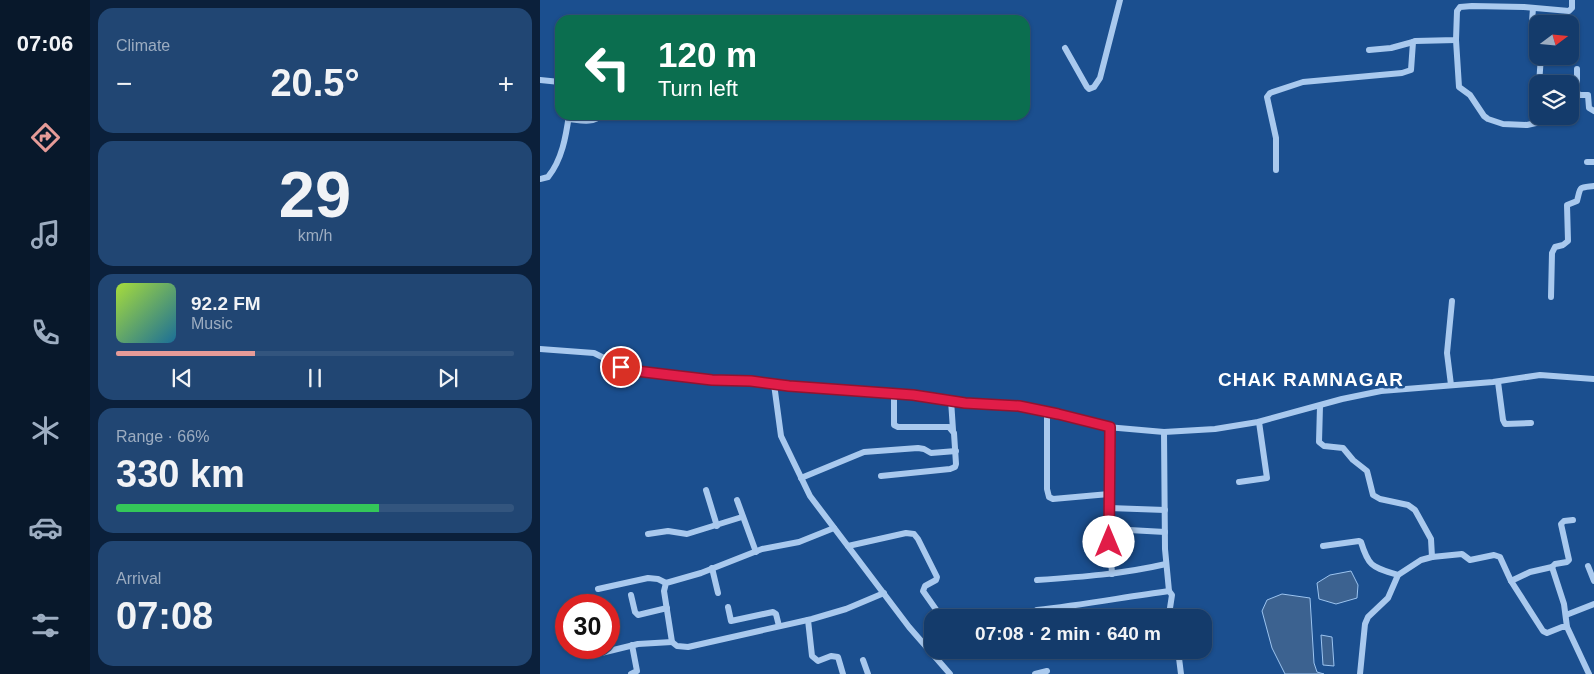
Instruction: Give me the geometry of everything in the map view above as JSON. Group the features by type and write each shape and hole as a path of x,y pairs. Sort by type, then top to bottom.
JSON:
{"street":[{"path":"1065,48 1087,86 1094,88 1100,78 1120,0"},
{"path":"1456,0 1458,87 1470,95 1484,116 1494,122 1529,125"},
{"path":"1457,11 1460,7 1472,6 1569,11 1572,8 1572,0"},
{"path":"1532,15 1533,8"},
{"path":"1369,50 1390,48 1418,40 1456,40"},
{"path":"1276,170 1276,138 1268,94 1303,82 1407,72 1411,70 1412,65 1413,42"},
{"path":"1577,69 1577,93 1588,95 1589,108 1594,111"},
{"path":"540,80 555,82"},
{"path":"540,179 548,177 557,163 562,150 567,120"},
{"path":"1586,162 1594,162"},
{"path":"1551,297 1552,253 1555,247 1563,245 1568,241 1567,205 1577,201 1580,188 1594,186"},
{"path":"1451,385 1447,353 1452,301"},
{"path":"540,349 594,353 628,370 712,380 751,381 894,394 965,403 1019,406 1110,427 1164,432 1215,429 1259,422 1366,393 1498,382 1540,375 1594,379"},
{"path":"1498,382 1505,424 1531,423"},
{"path":"774,384 781,436 810,496 909,627 924,644"},
{"path":"894,394 895,427 946,426 953,430"},
{"path":"881,476 955,467 956,451 951,400"},
{"path":"1320,406 1319,442 1324,446 1343,448 1353,460 1365,469 1368,473 1373,495 1415,510 1430,539 1432,557"},
{"path":"1047,412 1047,489 1049,497 1053,499 1109,494"},
{"path":"1239,482 1267,478 1259,422"},
{"path":"1110,427 1109,542 1112,574"},
{"path":"1164,432 1166,564 1169,591 1172,595 1170,609"},
{"path":"801,478 864,452 918,448 931,453 956,451"},
{"path":"706,490 716,526"},
{"path":"737,500 756,552"},
{"path":"1109,508 1165,510"},
{"path":"648,534 668,531 688,534 742,518"},
{"path":"1511,582 1530,572 1567,562 1569,560 1560,524 1564,521 1573,520"},
{"path":"598,589 648,578 658,579 666,583 772,546 799,542 834,528"},
{"path":"1129,530 1165,532"},
{"path":"848,546 906,533 914,534 937,578 925,586 923,591 936,609"},
{"path":"1324,546 1359,541 1367,560 1372,565 1398,575"},
{"path":"1360,674 1365,624 1368,617 1388,598 1398,575 1421,560 1432,557 1463,554 1470,560 1496,555 1501,558 1511,582 1543,631 1547,633 1567,627"},
{"path":"1037,580 1112,574 1166,564"},
{"path":"1588,566 1594,582"},
{"path":"1552,567 1564,604 1567,627 1589,674"},
{"path":"712,568 718,594"},
{"path":"666,583 664,591 672,642"},
{"path":"1046,609 1169,591"},
{"path":"620,648 632,645 672,642 677,646 688,647 808,620 884,593"},
{"path":"631,595 635,612 638,616 667,608"},
{"path":"1566,615 1594,604"},
{"path":"728,607 731,621 773,612 776,614 780,626"},
{"path":"808,620 812,656 818,661 831,656 838,656 843,674"},
{"path":"632,645 637,671 632,674"},
{"path":"937,659 950,674"},
{"path":"1179,659 1181,674"},
{"path":"863,660 868,674"},
{"path":"1035,674 1047,671"}],"water":[{"path":"1351,571 1358,585 1357,598 1336,604 1319,599 1317,583 1330,575"},
{"path":"1282,594 1310,598 1314,663 1317,672 1324,674 1285,674 1272,648 1262,611 1267,600"},
{"path":"1321,635 1332,637 1334,666 1323,665"}],"district":[{"name":"CHAK RAMNAGAR","path":"1311,379"}],"route":[{"path":"621,367 628,370 712,380 751,381 789,386 913,395 965,403 1019,406 1110,427 1109,542"}]}
